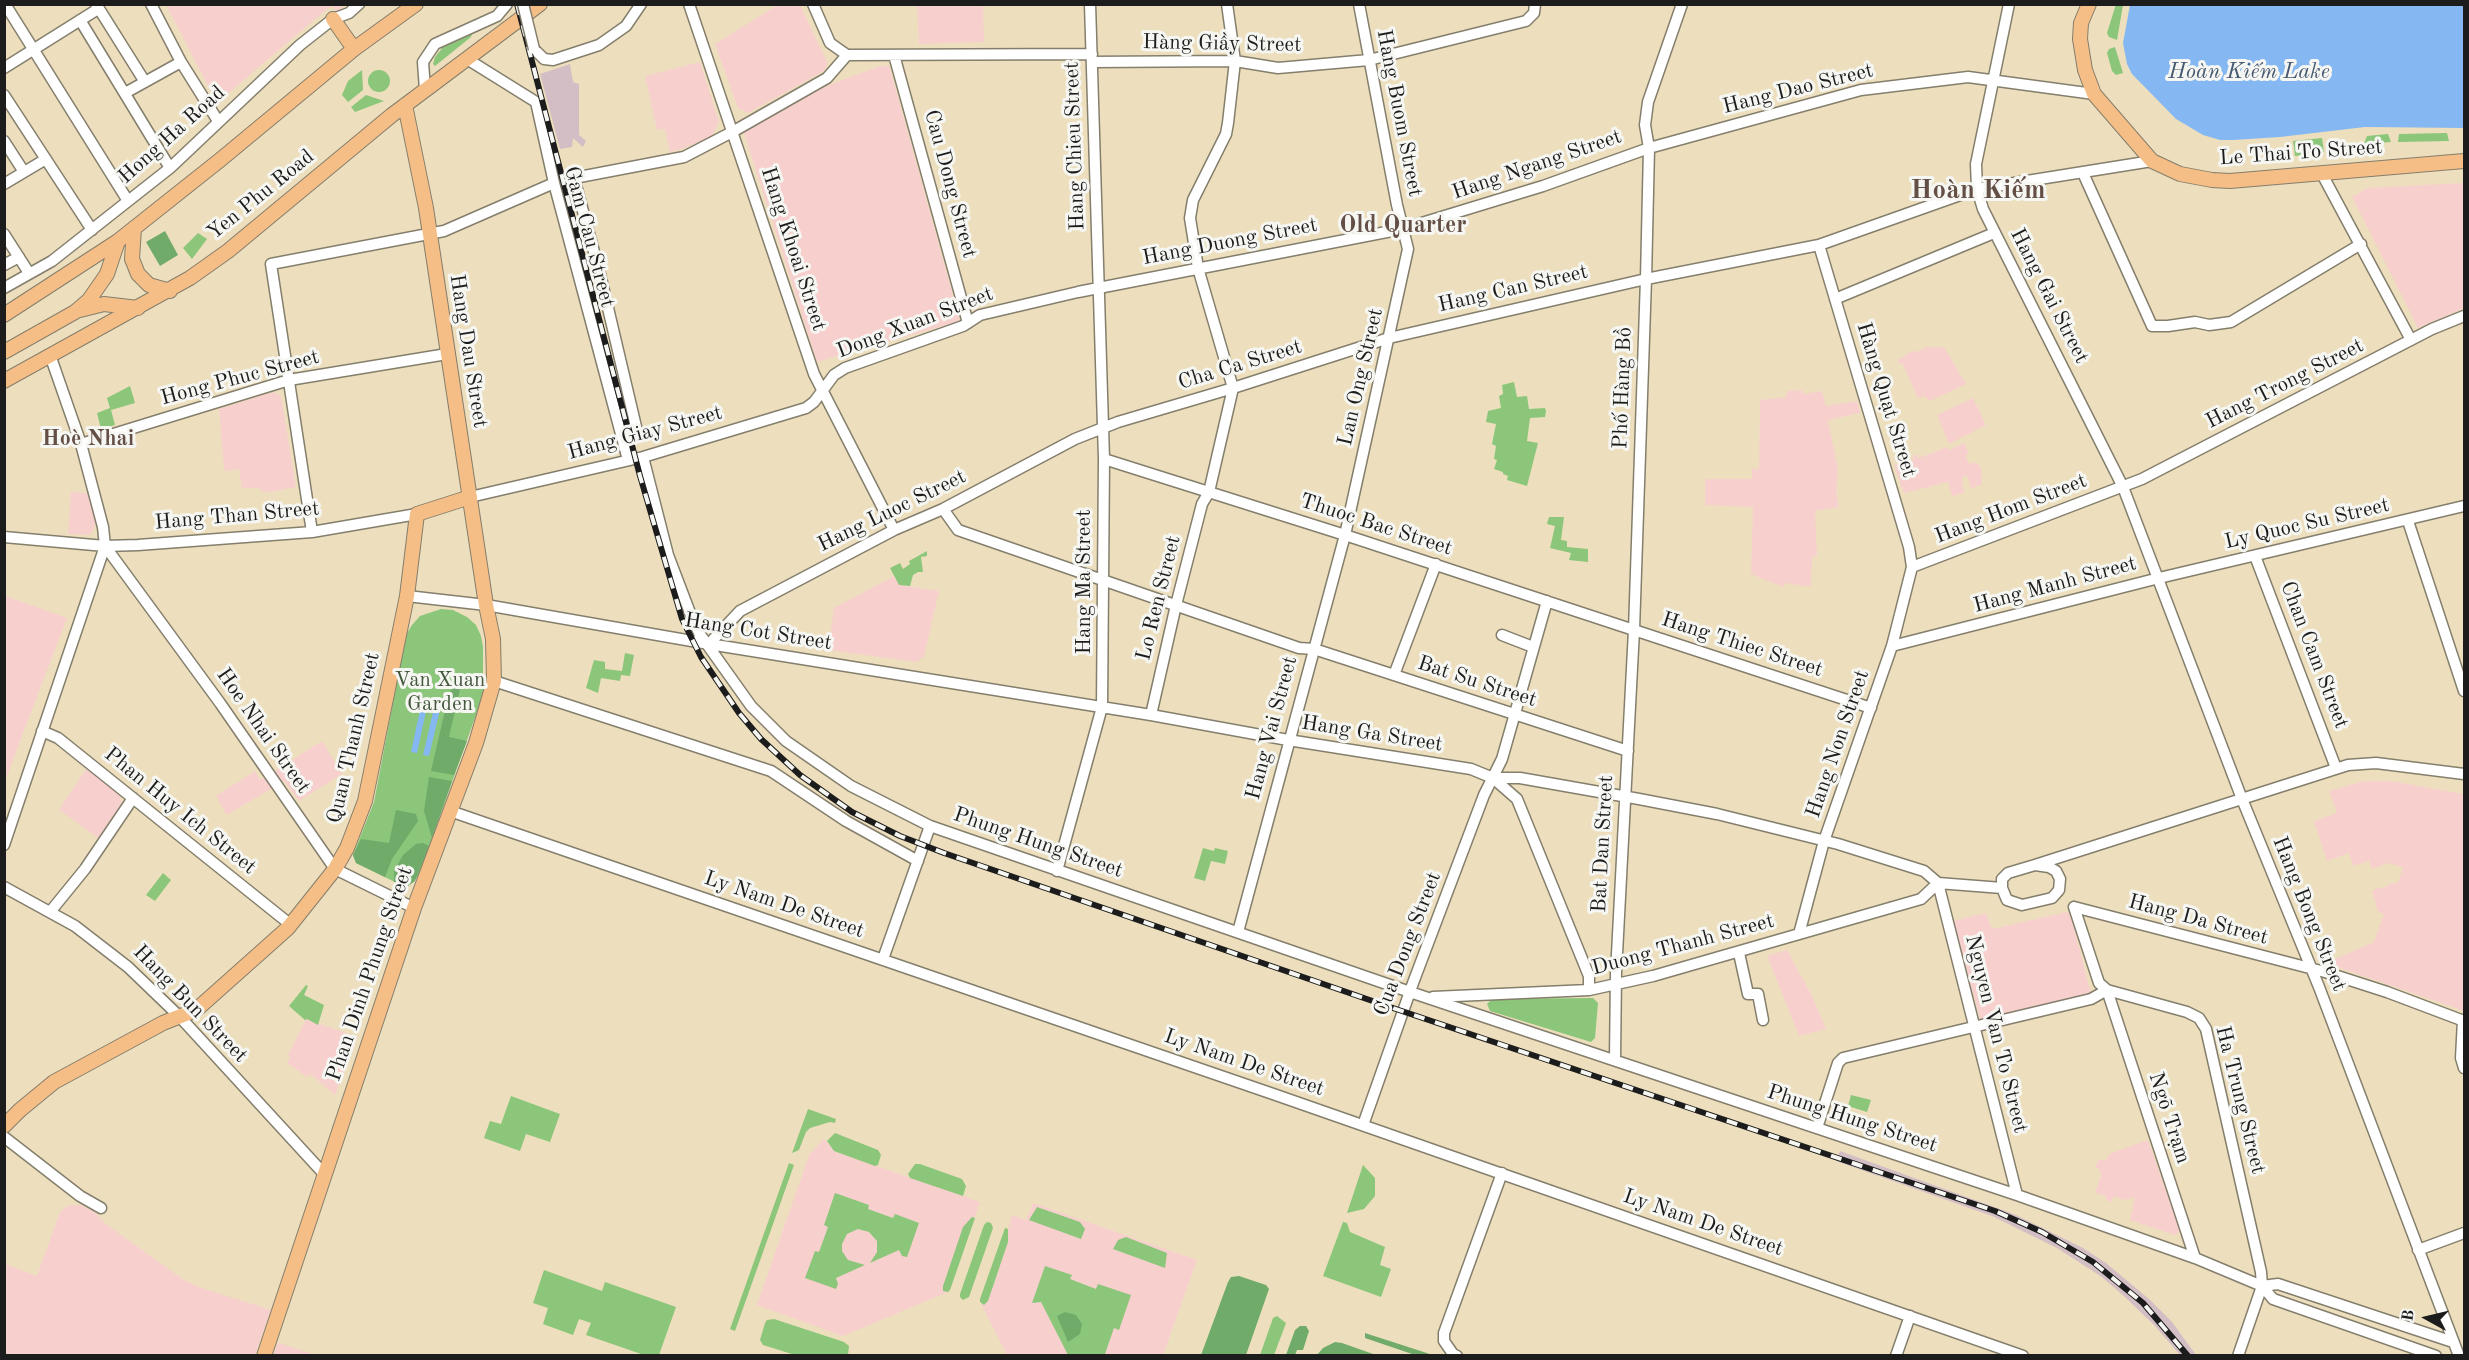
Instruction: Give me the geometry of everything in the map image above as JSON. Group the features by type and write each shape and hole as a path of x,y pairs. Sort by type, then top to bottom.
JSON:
{"main road":[{"path":"4,315 118,241 357,47 416,4"},
{"name":"Yen Phu Road","path":"4,381 170,291 228,251 405,105 540,4"},
{"path":"2089,4 2081,23 2080,39 2085,70 2094,94"},
{"path":"333,19 357,47"},
{"name":"Le Thai To Street","path":"2094,94 2152,160 2180,174 2212,180 2322,174 2464,161"},
{"name":"Hang Dau Street","path":"405,105 429,234 486,605"},
{"path":"134,228 132,260 138,274 149,285 170,291"},
{"path":"4,352 75,312 89,300 104,280 118,241"},
{"path":"75,312 104,304 138,308"},
{"name":"Hang Than Street","path":"417,514 470,497"},
{"name":"Quan Thanh Street","path":"4,1126 54,1082 163,1023 196,1010 291,925 334,869 347,848 365,801 408,596 417,514"},
{"name":"Phan Dinh Phung Street","path":"264,1356 414,908 486,715 495,681 493,639 486,605"}],"street":[{"path":"5,4 128,201"},
{"path":"151,4 182,62 218,121"},
{"name":"Hong Ha Road","path":"4,288 51,261 170,168 300,45 333,19 349,13 359,4"},
{"path":"425,90 423,62 435,45 497,16 507,4"},
{"path":"523,4 534,49 538,56 553,60 599,45 626,26 641,4"},
{"name":"Hang Khoai Street","path":"689,4 821,391 894,530"},
{"path":"734,131 827,78 847,55 830,43 813,4"},
{"name":"Hang Chieu Street","path":"1090,4 1099,287"},
{"path":"1227,4 1235,61 1226,134 1193,200 1190,218 1198,268 1233,388"},
{"name":"Hang Buom Street","path":"1359,4 1402,229"},
{"name":"Hàng Giầy Street","path":"847,55 1235,61 1278,68 1369,60 1526,21 1534,13 1535,4"},
{"name":"Phố Hàng Bồ","path":"1635,630 1649,148 1645,125 1648,102 1682,4"},
{"name":"Hang Gai Street","path":"2009,4 1976,164 1977,189 1994,232 2123,487"},
{"path":"4,68 97,7 145,82"},
{"path":"80,20 170,168"},
{"name":"Cau Dong Street","path":"894,55 968,323"},
{"name":"Gam Cau Street","path":"467,59 536,102 554,183 628,460"},
{"path":"125,93 182,62"},
{"name":"Hang Dao Street","path":"1649,148 1861,90 1968,77 1994,79"},
{"path":"1994,79 2094,94"},
{"path":"4,95 92,230"},
{"name":"Gam Cau Street","path":"637,431 600,274 574,178 684,157 734,131"},
{"path":"4,141 24,172"},
{"name":"Hang Ngang Street","path":"1402,229 1543,186 1649,148"},
{"path":"4,184 46,159"},
{"name":"Hang Can Street","path":"1389,338 1646,279 1819,245 1977,189 2152,160"},
{"path":"2083,173 2152,326 2231,322 2361,244"},
{"path":"2322,174 2411,340"},
{"path":"312,532 271,264 444,231 554,183"},
{"name":"Hang Duong Street","path":"1099,287 1402,229"},
{"name":"Lan Ong Street","path":"1346,535 1408,249 1402,229"},
{"path":"1835,299 1994,232"},
{"path":"4,234 29,273"},
{"name":"Hàng Quạt Street","path":"1819,245 1908,544 1912,567"},
{"path":"4,265 19,257"},
{"name":"Dong Xuan Street","path":"821,391 834,375 845,368 968,323 980,315 1099,287"},
{"name":"Hang Ma Street","path":"1058,871 1102,707 1104,459 1099,287"},
{"name":"Hang Trong Street","path":"2123,487 2288,405 2411,340 2464,316"},
{"name":"Cha Ca Street","path":"1103,428 1389,338"},
{"name":"Hong Phuc Street","path":"81,444 289,381 447,354"},
{"path":"4,845 105,546 103,527 81,444 50,355"},
{"name":"Lo Ren Street","path":"1151,715 1176,605 1202,504 1209,492 1233,388"},
{"name":"Hang Giay Street","path":"470,497 643,457 806,408 814,402 821,391"},
{"name":"Hang Luoc Street","path":"709,644 740,610 894,530 943,509 1075,439 1103,428"},
{"path":"643,457 672,566 699,633 709,644"},
{"name":"Thuoc Bac Street","path":"1104,459 1346,535 1635,630"},
{"name":"Hang Hom Street","path":"1912,567 2123,487"},
{"name":"Hang Bong Street","path":"2123,487 2242,799 2312,969 2459,1356"},
{"name":"Ly Quoc Su Street","path":"2159,578 2409,521 2464,506"},
{"name":"Bat Su Street","path":"943,509 958,530 1103,578 1299,648 1314,649 1628,752"},
{"name":"Hang Than Street","path":"4,537 105,546 147,545 312,532 417,514"},
{"path":"2409,521 2464,691"},
{"name":"Hang Vai Street","path":"1238,933 1288,740 1346,535"},
{"name":"Hoe Nhai Street","path":"105,546 220,703 334,869 414,908"},
{"name":"Chan Cam Street","path":"2254,555 2336,768"},
{"path":"1394,675 1436,564"},
{"name":"Hang Non Street","path":"1799,934 1824,841 1892,646 1912,567"},
{"name":"Hang Manh Street","path":"1892,646 2159,578"},
{"name":"Hang Cot Street","path":"408,596 486,605 709,644 1102,707"},
{"name":"Cua Dong Street","path":"1363,1125 1410,992 1502,759 1547,601"},
{"name":"Hang Thiec Street","path":"1635,630 1871,708"},
{"name":"Bat Dan Street","path":"1615,1060 1625,799 1635,630"},
{"path":"1502,634 1533,647"},
{"name":"Phung Hung Street","path":"709,644 751,706 786,741 851,786 930,826 1410,992 2018,1195 2195,1258 2262,1286 2273,1299 2436,1356"},
{"path":"495,681 771,771 846,821 918,861"},
{"name":"Hang Ga Street","path":"1102,707 1471,769 1493,778"},
{"name":"Phan Huy Ich Street","path":"42,731 58,738 291,925"},
{"path":"2035,865 2049,867 2056,871 2060,879 2059,890 2052,898 2038,903 2014,904 2007,900 2002,888 2002,879 2007,873 2336,768 2376,762 2464,774"},
{"path":"1493,778 1520,778 1717,814 1824,841 1924,871 1938,883 2002,888"},
{"path":"1493,778 1517,799 1589,976 1590,990"},
{"path":"50,912 85,869 133,798"},
{"name":"Ly Nam De Street","path":"450,811 1502,1173 2024,1356"},
{"path":"883,959 930,826"},
{"name":"Duong Thanh Street","path":"1426,997 1590,990 1617,984 1739,953 1921,899 1938,883"},
{"name":"Nguyen Van To Street","path":"1938,883 2018,1195"},
{"name":"Hang Bun Street","path":"4,887 75,926 114,956 180,1017 325,1175"},
{"name":"Hang Da Street","path":"2074,908 2312,969 2387,992 2464,1021"},
{"name":"Ngõ Trạm","path":"2074,908 2099,983 2107,990 2195,1258"},
{"path":"1739,953 1748,994 1758,994 1763,1020"},
{"path":"1817,1128 1840,1060 2091,999 2107,990"},
{"name":"Ha Trung Street","path":"2107,990 2187,1012 2199,1018 2206,1029 2262,1286"},
{"path":"2464,1021 2461,1058 2464,1068"},
{"path":"4,1137 80,1196 101,1208"},
{"path":"1457,1356 1444,1341 1444,1333 1502,1173"},
{"path":"2418,1250 2464,1233"},
{"name":"Phung Hung Street","path":"2262,1286 2278,1284 2453,1342"},
{"path":"2249,1356 2240,1351 2262,1286"},
{"path":"1896,1356 1910,1316"}],"shaded area":[{"path":"779,4 800,5 828,64 824,71 748,113 739,109 736,103 715,44"},
{"path":"166,5 345,5 337,12 332,6 326,10 217,103"},
{"path":"917,5 983,5 984,42 919,44"},
{"path":"700,62 719,122 712,136 670,152 665,129 657,130 645,76"},
{"path":"570,64 573,82 579,84 579,135 586,141 583,147 573,138 572,147 560,149 540,74"},
{"path":"889,65 960,321 817,362 743,130 824,87 877,67"},
{"path":"2464,183 2464,308 2418,328 2352,197 2367,188"},
{"path":"1927,347 1944,347 1966,384 1930,401 1924,396 1918,398 1902,363 1898,364 1898,360 1914,350 1916,353"},
{"path":"1802,390 1803,394 1822,391 1826,406 1857,401 1860,413 1828,420 1838,469 1836,490 1839,507 1815,511 1817,556 1812,557 1811,587 1785,583 1783,587 1751,574 1753,507 1705,505 1705,479 1752,479 1752,468 1759,469 1760,400 1787,397 1787,391"},
{"path":"273,392 281,396 296,487 271,492 261,491 260,488 242,488 239,469 224,471 219,409"},
{"path":"1973,398 1986,425 1949,444 1937,415"},
{"path":"1964,443 1969,452 1966,455 1969,464 1975,462 1981,467 1982,484 1971,489 1968,477 1964,476 1962,480 1964,493 1952,496 1948,482 1905,493 1903,491 1894,465 1914,459 1913,455 1917,455 1918,458 1947,447 1949,450"},
{"path":"71,492 87,493 96,524 90,535 68,534"},
{"path":"894,576 899,585 939,591 924,657 916,662 828,650 834,608"},
{"path":"6,596 67,618 5,781 4,602"},
{"path":"322,741 342,774 299,801 284,781 227,815 216,796 255,771 260,780"},
{"path":"87,768 120,795 122,807 100,839 59,810"},
{"path":"2364,781 2391,781 2464,794 2464,1011 2326,963 2374,942 2384,914 2378,912 2372,890 2398,883 2403,867 2388,863 2372,869 2369,861 2353,866 2349,853 2327,861 2314,821 2337,813 2329,791"},
{"path":"2067,912 2071,916 2091,994 1980,1019 1953,921 1986,913 1992,929"},
{"path":"1787,950 1812,996 1826,1029 1799,1036 1767,956"},
{"path":"1322,981 1388,1003 1386,1008 1320,985"},
{"path":"306,1019 358,1037 335,1095 310,1074 307,1077 287,1063 290,1058 288,1055"},
{"path":"824,1139 836,1152 980,1202 948,1292 843,1336 757,1305 809,1155"},
{"path":"2148,1140 2180,1231 2175,1235 2130,1220 2135,1197 2125,1200 2114,1196 2111,1202 2106,1200 2106,1196 2095,1193 2101,1175 2099,1169 2095,1167 2099,1159 2106,1161 2109,1154"},
{"path":"1840,1151 2016,1215 2083,1248 2106,1263 2150,1300 2172,1322 2196,1355 2180,1355 2155,1326 2125,1297 2102,1277 2057,1248 1992,1216 1836,1161"},
{"path":"1033,1203 1197,1260 1163,1355 1007,1355 981,1304 984,1305 988,1301 1008,1242 1008,1229 1012,1215 1026,1220"},
{"path":"69,1205 81,1205 93,1211 106,1224 184,1280 271,1310 255,1355 5,1355 5,1264 37,1276 60,1212"},
{"path":"278,1342 286,1345 316,1355 273,1355"}],"green space":[{"path":"2116,4 2123,5 2117,40 2109,37 2107,33"},
{"path":"472,34 435,66 433,64 435,57 443,47"},
{"path":"2115,47 2123,73 2116,75 2112,71 2107,53 2109,49"},
{"path":"362,70 363,90 348,102 342,95 348,81"},
{"path":"379,70 387,73 390,81 387,89 379,92 371,89 368,81 371,73"},
{"path":"366,95 384,101 355,112 351,107"},
{"path":"2447,133 2449,141 2398,142 2399,134"},
{"path":"2388,134 2391,142 2364,144 2367,136"},
{"path":"2322,138 2324,152 2295,156 2293,141"},
{"path":"165,231 178,255 160,266 146,242"},
{"path":"198,233 207,239 192,259 183,248"},
{"path":"1514,382 1517,397 1527,396 1529,409 1545,408 1546,411 1545,417 1530,418 1527,441 1538,443 1527,486 1507,480 1508,476 1494,469 1497,460 1494,459 1496,446 1492,444 1496,424 1486,422 1488,411 1501,408 1499,396 1503,394 1502,385"},
{"path":"130,386 135,403 111,410 115,425 101,429 97,413 110,408 107,398"},
{"path":"1549,517 1564,517 1561,540 1567,541 1567,547 1588,549 1588,562 1569,560 1571,553 1550,548 1555,526 1547,524"},
{"path":"927,551 927,556 921,557 923,572 913,575 910,586 899,585 890,568 900,563 903,569 910,564 909,561"},
{"name":"Van Xuan Garden","path":"441,609 453,610 476,625 483,647 483,695 419,875 408,886 399,884 356,863 353,855 374,802 406,635 420,616"},
{"path":"625,653 634,655 630,676 621,675 620,681 601,678 598,693 586,688 594,660 605,662 605,669 622,671"},
{"path":"464,672 449,737 467,741 454,775 431,771 449,693"},
{"path":"429,777 452,781 432,838 424,811"},
{"path":"396,810 416,814 418,821 392,859 385,877 356,863 353,855 361,839 389,843"},
{"path":"423,843 429,846 415,881 408,886 394,882 394,871 403,855 416,844"},
{"path":"1203,848 1228,851 1225,864 1211,861 1205,881 1194,878"},
{"path":"163,873 171,880 155,901 146,895"},
{"path":"306,985 308,986 304,995 324,1005 318,1025 305,1020 289,1006"},
{"path":"1593,998 1598,1003 1595,1038 1591,1042 1490,1011 1487,1004 1492,999"},
{"path":"1851,1095 1871,1100 1867,1112 1848,1106"},
{"path":"511,1096 560,1114 550,1142 526,1134 520,1151 484,1138 490,1121 501,1124"},
{"path":"808,1109 836,1119 835,1123 830,1122 810,1128 799,1150 792,1153"},
{"path":"835,1133 878,1150 881,1155 878,1165 875,1166 834,1151 827,1141"},
{"path":"789,1163 794,1165 735,1331 730,1329"},
{"path":"915,1164 962,1179 966,1186 963,1196 910,1178 908,1174"},
{"path":"1363,1165 1375,1178 1375,1196 1364,1209 1347,1213"},
{"path":"835,1193 869,1205 868,1209 893,1218 895,1214 919,1223 907,1257 902,1256 899,1250 870,1263 877,1252 877,1241 869,1232 858,1229 847,1234 842,1244 842,1251 848,1260 865,1265 836,1278 838,1284 836,1289 805,1278 815,1251 819,1252 828,1227 824,1225"},
{"path":"1037,1207 1080,1222 1085,1229 1081,1239 1029,1220"},
{"path":"972,1217 975,1218 950,1290 943,1291 963,1227"},
{"path":"987,1222 991,1223 993,1228 969,1297 963,1300 960,1294"},
{"path":"1343,1222 1347,1223 1350,1232 1385,1247 1380,1265 1391,1269 1381,1297 1323,1276"},
{"path":"1005,1228 1008,1229 1008,1242 988,1301 984,1305 980,1299"},
{"path":"1126,1237 1167,1253 1165,1268 1113,1249 1118,1240"},
{"path":"1045,1266 1072,1275 1070,1279 1096,1289 1098,1284 1131,1295 1119,1330 1114,1328 1105,1354 1109,1355 1068,1355 1041,1302 1032,1303"},
{"path":"544,1270 602,1291 605,1282 676,1307 659,1355 644,1355 586,1335 591,1323 579,1319 573,1335 543,1324 548,1308 533,1303"},
{"path":"1239,1276 1266,1285 1269,1289 1246,1355 1201,1355 1228,1282 1231,1277"},
{"path":"1065,1312 1076,1315 1082,1324 1080,1334 1068,1342 1057,1316"},
{"path":"1277,1316 1286,1323 1274,1355 1260,1355 1273,1318"},
{"path":"774,1319 844,1342 849,1346 848,1355 795,1355 763,1345 760,1340 765,1323 767,1320"},
{"path":"1300,1326 1306,1326 1309,1331 1303,1350 1297,1350 1295,1355 1286,1355 1295,1330"},
{"path":"1365,1333 1433,1355 1415,1355 1365,1338"},
{"path":"1335,1342 1376,1355 1317,1355 1323,1348"}],"water":[{"name":"Hoàn Kiếm Lake","path":"2130,5 2464,5 2464,128 2365,127 2233,140 2220,140 2203,135 2176,119 2132,74 2127,64 2123,43"},
{"path":"422,701 428,702 417,753 411,752"},
{"path":"435,704 441,705 429,756 423,755"}],"tunnel":[{"path":"554,183 574,178"}],"railway":[{"path":"517,4 640,476 682,619 701,657 739,713 761,739 800,775 852,812 900,836 944,853 1387,1006 1995,1211 2042,1232 2093,1262 2143,1303 2188,1356"}],"district":[{"name":"Hoàn Kiếm","path":"1978,191"},
{"name":"Old Quarter","path":"1403,226"},
{"name":"Hoè Nhai","path":"88,439"}]}
